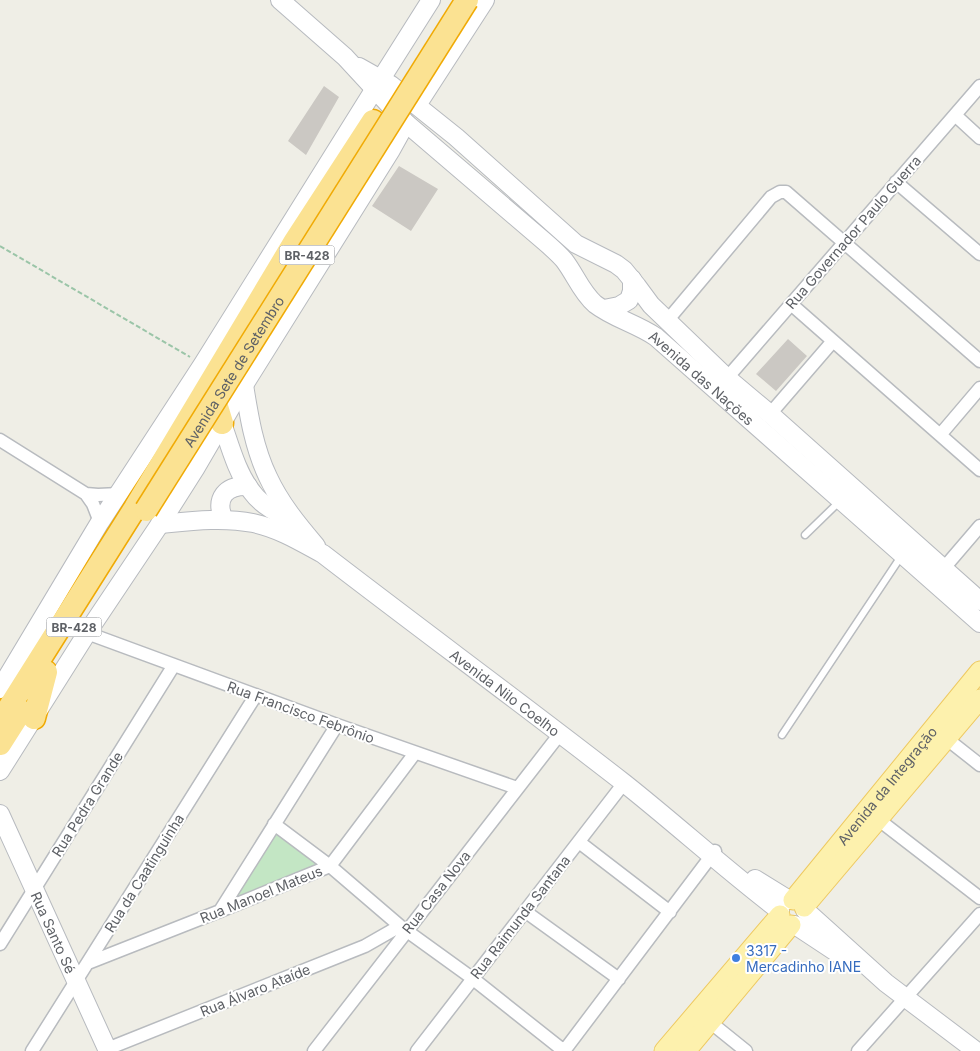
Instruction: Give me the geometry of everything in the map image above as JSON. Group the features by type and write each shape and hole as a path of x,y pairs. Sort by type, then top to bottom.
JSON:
{"highway":[{"name":"Avenida Sete de Setembro","path":"0,744 46,672 295,241 452,0"},
{"name":"Avenida Sete de Setembro","path":"0,722 140,509 215,400 467,0"},
{"path":"215,400 222,424"},
{"path":"34,718 46,672"}],"main road":[{"path":"280,0 378,85"},
{"name":"Avenida Sete de Setembro","path":"0,771 87,633 203,364 431,0"},
{"path":"423,111 485,0"},
{"name":"Avenida das Nações","path":"378,85 423,111 456,137 576,244 616,264 632,279 651,306 727,378 848,484 980,623"},
{"name":"Avenida das Nações","path":"378,85 406,124 544,241 563,260 586,294 604,309 641,327 656,337 840,500 905,546 944,568 980,601"},
{"name":"Avenida Sete de Setembro","path":"0,688 100,522 140,509 222,424 244,385 406,124"},
{"path":"391,150 404,140 412,137 422,138"},
{"path":"604,309 619,306 628,300 632,292 632,279"},
{"path":"244,385 251,425 268,477 278,497 296,523 323,554"},
{"path":"222,424 240,472 252,492 270,509 296,523"},
{"path":"224,520 220,506 223,496 232,488 248,486"},
{"path":"140,509 197,520 253,523 270,528 323,554"},
{"name":"Avenida Nilo Coelho","path":"323,554 713,853 758,882 792,912 906,998"},
{"name":"Avenida da Integração","path":"686,1051 980,672"},
{"name":"Avenida da Integração","path":"664,1051 879,820 980,699"},
{"name":"Rua Santo Sé","path":"0,814 108,1050"},
{"path":"906,998 976,1051"}],"street":[{"name":"Rua Governador Paulo Guerra","path":"727,378 980,86"},
{"path":"955,115 980,138"},
{"path":"896,182 980,254"},
{"path":"667,321 771,197 780,192 786,192 792,195 844,243 980,361"},
{"path":"791,304 980,470"},
{"path":"770,414 833,341"},
{"path":"940,435 980,388"},
{"path":"0,440 86,494 93,504 100,522"},
{"path":"86,494 108,495 140,509"},
{"path":"944,568 980,526"},
{"name":"Rua Francisco Febrônio","path":"87,633 337,725 517,788"},
{"name":"Rua Pedra Grande","path":"0,944 174,665"},
{"name":"Rua da Caatinguinha","path":"32,1051 256,695"},
{"path":"220,911 337,725"},
{"name":"Rua Casa Nova","path":"314,1051 403,928 559,734"},
{"path":"947,738 980,765"},
{"name":"Rua Manoel Mateus","path":"88,963 330,866 415,753"},
{"name":"Rua Raimunda Santana","path":"418,1050 624,783"},
{"path":"879,820 980,898"},
{"path":"274,824 330,866 403,928 472,978 564,1051 713,853"},
{"path":"579,842 670,912"},
{"path":"526,912 619,979"},
{"path":"858,1051 980,914"},
{"name":"Rua Álvaro Ataíde","path":"108,1050 365,946 403,928"},
{"path":"710,1022 746,1051"}],"lane":[{"path":"805,535 840,500 848,484"},
{"path":"782,735 905,546"}],"path":[{"path":"0,246 203,364"}],"green space":[{"path":"276,832 326,865 227,906"}],"building":[{"path":"324,86 339,97 306,155 288,141"},
{"path":"399,166 438,189 411,231 372,206"},
{"path":"788,339 807,356 776,391 756,374"}],"place":[{"name":"3317 - Mercadinho IANE","path":"736,958"}]}
